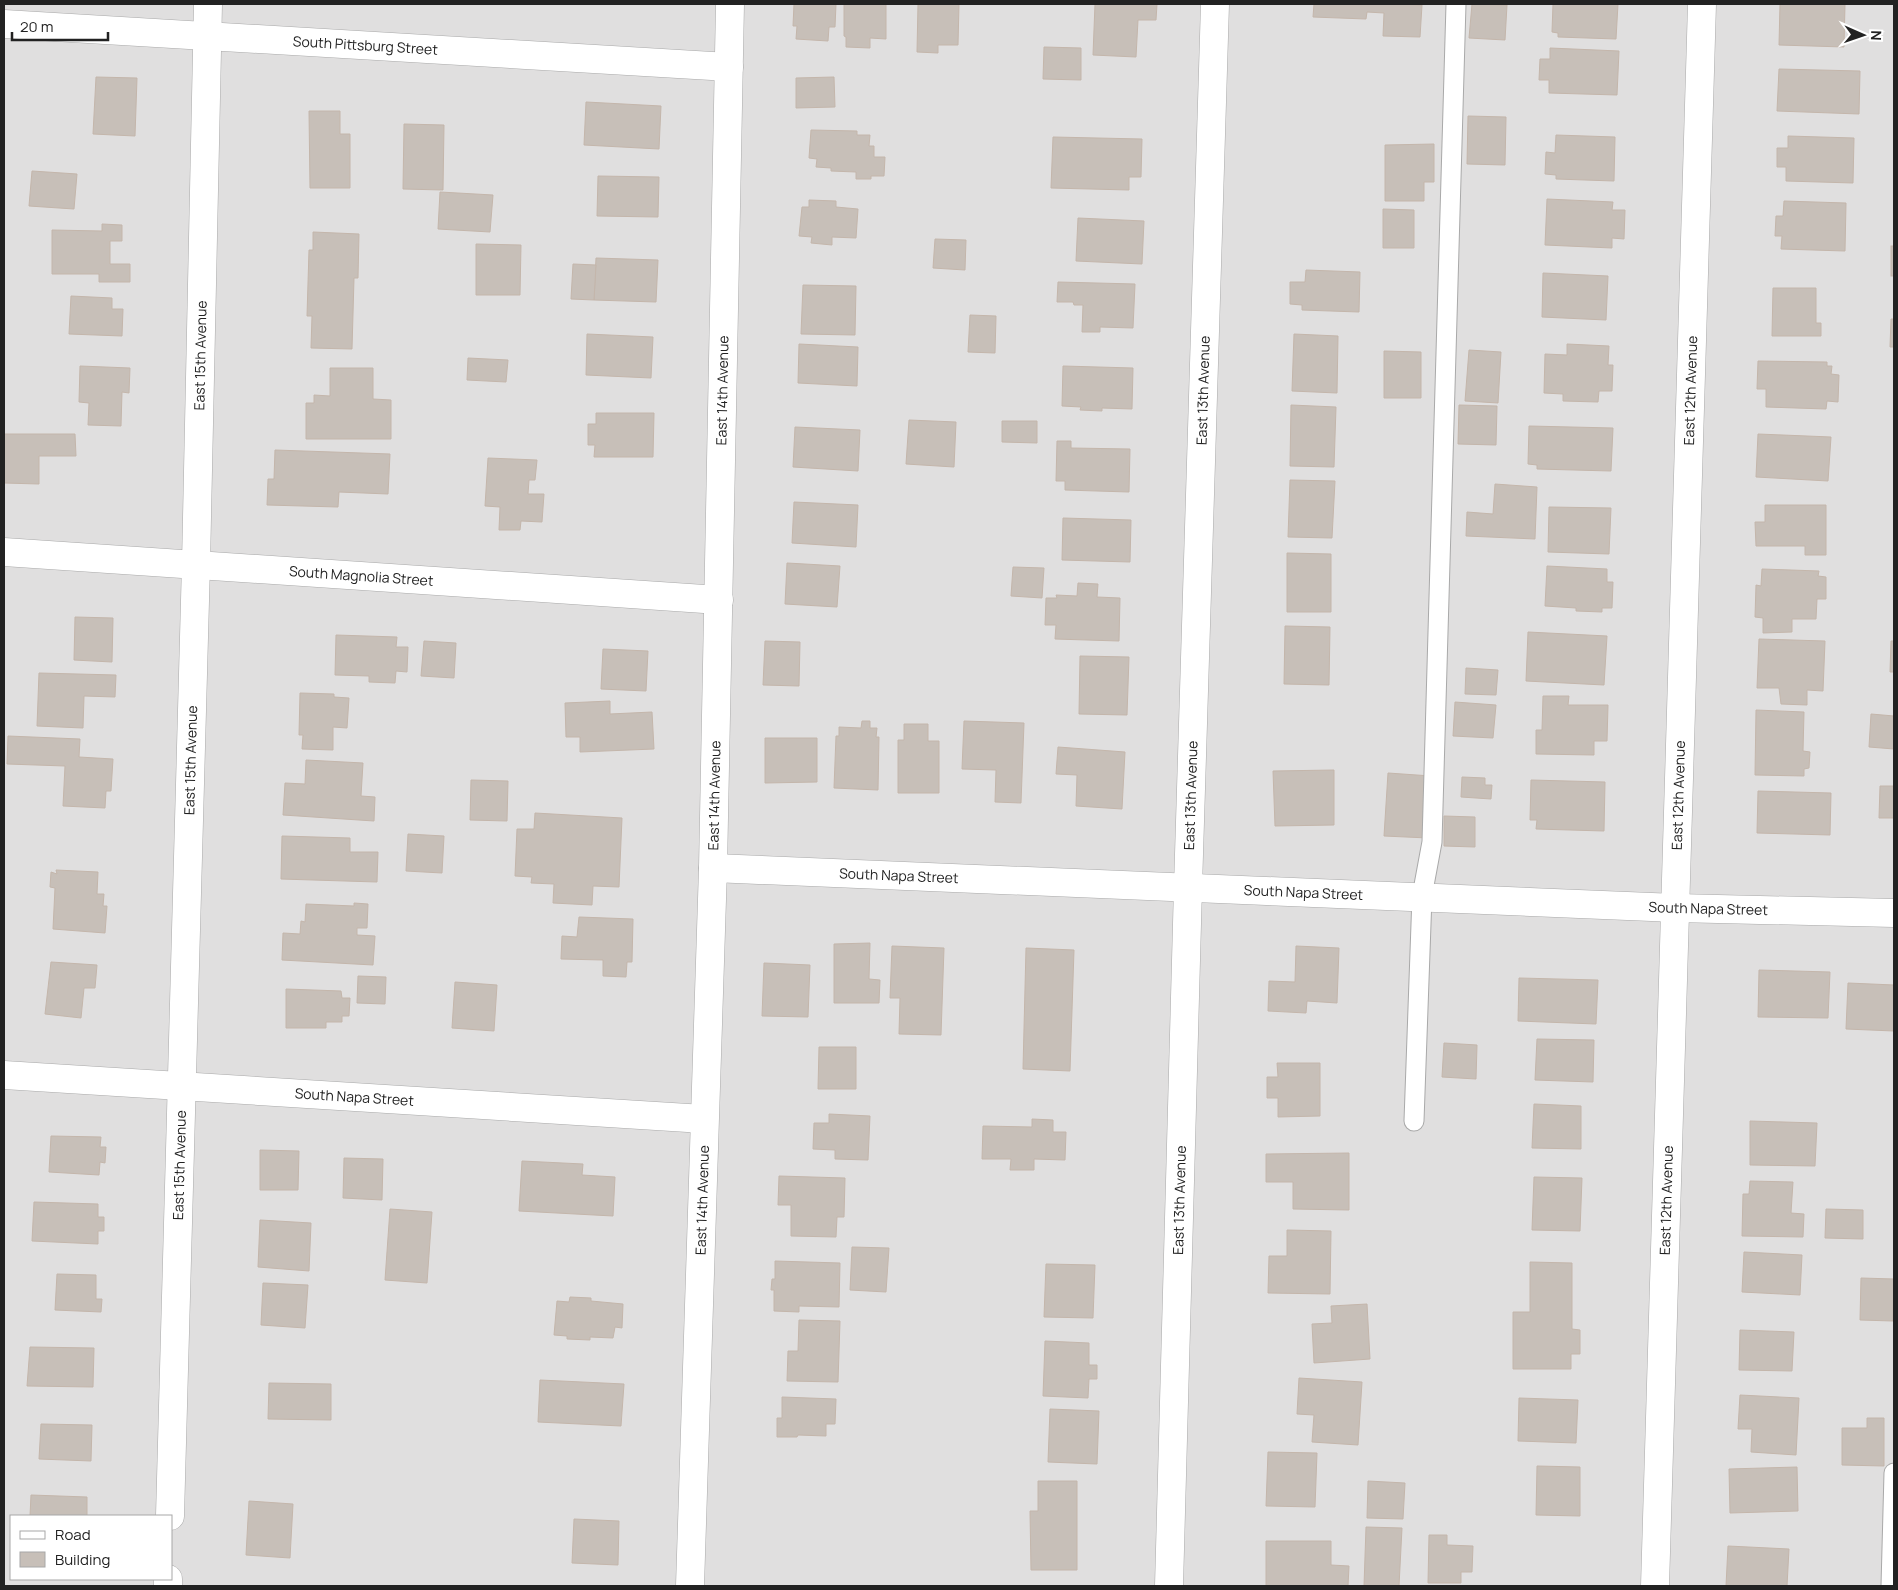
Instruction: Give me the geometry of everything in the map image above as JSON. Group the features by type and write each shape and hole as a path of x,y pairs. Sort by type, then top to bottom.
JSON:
{"street":[{"name":"East 15th Avenue","path":"170,1515 196,564 208,4"},
{"name":"East 14th Avenue","path":"690,1586 713,868 730,4"},
{"name":"East 13th Avenue","path":"1169,1586 1215,4"},
{"name":"East 12th Avenue","path":"1655,1586 1702,4"},
{"name":"South Pittsburg Street","path":"4,24 729,66"},
{"name":"South Magnolia Street","path":"4,552 719,600"},
{"name":"South Napa Street","path":"713,868 1188,886 1676,908 1894,913"},
{"name":"South Napa Street","path":"4,1075 704,1119"}],"lane":[{"path":"1414,1121 1422,896 1432,842 1456,4"},
{"path":"1891,1586 1894,1473"}],"shaded area":[{"path":"4,4 1894,4 1894,1586 4,1586"}],"building":[{"path":"794,4 836,4 835,27 829,27 828,41 796,39 797,26 793,26"},
{"path":"844,4 886,4 886,39 870,38 870,48 846,47"},
{"path":"918,4 959,4 958,45 938,45 938,53 917,52"},
{"path":"1095,4 1157,4 1156,20 1138,20 1136,57 1093,55"},
{"path":"1314,4 1422,5 1420,37 1383,36 1384,13 1367,12 1366,19 1313,17"},
{"path":"1472,4 1507,5 1505,40 1469,38"},
{"path":"1553,4 1618,4 1616,39 1558,37 1558,33 1552,32"},
{"path":"1780,4 1845,4 1844,47 1779,45"},
{"path":"1044,47 1081,48 1081,80 1043,79"},
{"path":"1550,48 1619,51 1617,95 1549,93 1549,80 1539,80 1540,59 1550,59"},
{"path":"1779,69 1860,71 1859,114 1777,111"},
{"path":"96,77 137,78 135,136 93,134"},
{"path":"834,77 835,107 796,108 796,78"},
{"path":"586,102 661,106 659,149 584,145"},
{"path":"309,111 340,111 340,134 350,134 350,188 310,188"},
{"path":"1468,116 1506,117 1505,165 1467,164"},
{"path":"404,124 444,125 443,190 403,189"},
{"path":"811,130 857,131 857,135 870,135 869,146 874,146 874,157 885,157 884,176 871,176 871,179 856,179 856,172 831,171 831,168 816,167 817,159 809,158"},
{"path":"1556,135 1615,137 1614,181 1556,179 1556,175 1545,174 1546,152 1555,153"},
{"path":"1788,136 1854,138 1853,183 1786,181 1786,167 1777,167 1777,148 1788,148"},
{"path":"1053,137 1142,139 1141,177 1129,177 1129,190 1051,188"},
{"path":"1434,144 1434,182 1424,182 1424,201 1385,201 1385,145"},
{"path":"32,171 77,174 74,209 29,206"},
{"path":"598,176 659,177 658,217 597,216"},
{"path":"440,192 493,195 490,232 438,229"},
{"path":"1547,199 1613,202 1612,210 1625,210 1624,239 1612,238 1612,248 1545,245"},
{"path":"809,200 836,201 836,207 858,209 856,238 832,237 832,245 811,243 812,237 799,236 802,207 809,207"},
{"path":"1784,201 1846,203 1845,251 1781,249 1782,236 1775,236 1776,216 1783,216"},
{"path":"1383,209 1414,210 1414,248 1383,248"},
{"path":"1078,218 1144,221 1142,264 1076,261"},
{"path":"102,224 122,225 122,241 110,241 110,264 130,264 130,282 99,282 99,274 52,274 52,230 102,231"},
{"path":"313,232 359,234 358,278 354,278 352,349 311,348 312,316 307,316 309,250 313,250"},
{"path":"935,239 966,240 965,270 933,268"},
{"path":"476,244 521,245 520,295 476,295"},
{"path":"1891,246 1894,246 1894,276 1891,276"},
{"path":"596,258 658,260 656,302 594,300"},
{"path":"573,264 596,265 594,300 571,299"},
{"path":"1306,270 1360,272 1359,312 1302,310 1302,305 1290,304 1290,282 1305,282"},
{"path":"1543,273 1608,276 1606,320 1542,317"},
{"path":"1058,282 1135,284 1133,328 1100,327 1100,332 1082,332 1083,305 1074,305 1073,302 1057,302"},
{"path":"803,285 856,286 855,335 801,334"},
{"path":"1773,288 1816,288 1816,323 1821,323 1821,336 1772,336"},
{"path":"71,296 112,298 112,309 123,309 122,336 69,334"},
{"path":"970,315 996,316 995,353 968,352"},
{"path":"1891,319 1894,319 1894,347 1890,347"},
{"path":"587,334 653,337 651,378 586,375"},
{"path":"1294,334 1338,336 1337,393 1292,391"},
{"path":"799,344 858,347 857,386 798,383"},
{"path":"1567,344 1609,346 1608,365 1613,365 1612,391 1599,391 1598,402 1563,401 1563,394 1544,393 1545,354 1567,355"},
{"path":"1469,350 1501,352 1498,403 1465,401"},
{"path":"1384,351 1421,352 1421,398 1384,398"},
{"path":"468,358 508,360 506,382 467,380"},
{"path":"1758,361 1827,362 1827,366 1832,366 1831,374 1839,375 1838,402 1827,401 1826,409 1766,407 1766,389 1757,389"},
{"path":"80,366 130,368 129,393 122,392 121,426 88,425 89,403 79,402"},
{"path":"1063,366 1133,368 1132,409 1102,408 1102,411 1080,410 1081,407 1062,406"},
{"path":"330,368 373,368 373,399 391,400 391,439 306,439 306,403 314,403 314,395 330,396"},
{"path":"1291,405 1336,407 1334,467 1290,466"},
{"path":"1459,405 1497,406 1496,445 1458,444"},
{"path":"596,413 654,413 653,457 594,457 595,445 588,445 588,424 596,424"},
{"path":"909,420 956,422 954,467 906,464"},
{"path":"1002,421 1037,421 1037,443 1002,442"},
{"path":"1529,426 1613,428 1611,471 1537,469 1537,465 1528,464"},
{"path":"795,427 860,430 858,471 793,467"},
{"path":"4,434 75,434 76,456 39,456 39,484 4,483"},
{"path":"1758,434 1831,437 1828,481 1756,477"},
{"path":"1057,441 1071,441 1071,448 1130,449 1129,492 1065,490 1065,481 1056,481"},
{"path":"275,450 390,454 388,494 339,492 338,507 267,505 268,479 274,479"},
{"path":"488,458 537,460 535,480 529,480 528,494 544,494 542,522 521,521 520,530 499,530 500,507 485,506"},
{"path":"1290,480 1335,481 1332,538 1288,537"},
{"path":"1495,484 1537,487 1535,539 1466,536 1467,512 1493,514"},
{"path":"794,502 858,505 856,547 792,543"},
{"path":"1765,505 1826,505 1826,555 1805,555 1805,546 1756,546 1755,522 1765,522"},
{"path":"1549,507 1611,508 1609,554 1548,552"},
{"path":"1063,518 1131,520 1130,562 1062,560"},
{"path":"1287,553 1331,554 1331,612 1287,612"},
{"path":"787,563 840,566 837,607 785,604"},
{"path":"1547,566 1607,569 1607,582 1613,582 1612,608 1602,608 1602,612 1576,611 1576,608 1545,606"},
{"path":"1013,567 1044,568 1042,598 1011,596"},
{"path":"1762,569 1819,571 1818,576 1826,577 1826,599 1817,599 1816,619 1792,619 1792,632 1763,633 1763,618 1755,617 1756,585 1761,586"},
{"path":"1078,583 1098,584 1097,597 1120,598 1119,641 1055,639 1056,625 1045,625 1046,598 1057,598 1056,595 1077,596"},
{"path":"75,617 113,618 112,662 74,660"},
{"path":"1285,626 1330,627 1329,685 1284,684"},
{"path":"1528,632 1607,636 1604,685 1526,681"},
{"path":"336,635 397,637 396,647 408,647 407,672 396,671 395,683 369,682 369,676 335,675"},
{"path":"1759,639 1825,641 1823,691 1807,690 1807,705 1781,704 1779,688 1757,688"},
{"path":"424,641 456,643 454,678 421,676"},
{"path":"765,641 800,642 799,686 763,685"},
{"path":"1891,641 1894,641 1894,672 1890,672"},
{"path":"603,649 648,651 646,691 601,689"},
{"path":"1080,656 1129,657 1127,715 1079,714"},
{"path":"1466,668 1498,670 1496,695 1465,694"},
{"path":"39,673 116,675 115,697 84,696 83,728 37,726"},
{"path":"300,693 334,694 334,697 349,698 347,728 333,727 333,750 302,749 303,735 299,735"},
{"path":"1543,696 1569,696 1568,705 1608,705 1607,741 1594,741 1594,755 1536,754 1536,730 1542,730"},
{"path":"610,701 610,714 652,712 654,749 580,752 580,737 566,737 565,703"},
{"path":"1455,702 1496,705 1493,738 1453,736"},
{"path":"1756,710 1804,712 1803,751 1810,752 1809,768 1804,769 1804,776 1755,775"},
{"path":"1871,714 1894,716 1894,749 1869,747"},
{"path":"862,721 870,721 870,728 877,728 876,737 879,737 878,790 834,788 836,736 839,736 839,727 861,728"},
{"path":"964,721 1024,723 1021,803 995,802 996,770 962,769"},
{"path":"904,724 928,724 928,741 939,741 939,793 898,793 898,740 904,740"},
{"path":"8,736 80,739 79,757 113,759 111,791 106,791 105,808 63,806 65,766 7,764"},
{"path":"765,738 817,738 817,782 765,783"},
{"path":"1058,747 1125,752 1122,809 1076,806 1077,775 1056,774"},
{"path":"306,760 363,763 361,796 375,797 374,821 283,815 285,783 305,784"},
{"path":"1334,770 1334,825 1275,826 1273,771"},
{"path":"1388,773 1431,776 1428,838 1384,836"},
{"path":"1462,777 1485,778 1485,785 1492,785 1491,799 1461,797"},
{"path":"471,780 508,781 507,821 470,820"},
{"path":"1531,780 1605,782 1604,831 1536,829 1537,820 1530,820"},
{"path":"1880,786 1894,786 1894,818 1879,818"},
{"path":"1758,791 1831,793 1830,835 1757,833"},
{"path":"535,813 622,818 619,887 593,886 592,905 553,903 554,884 531,883 532,877 515,876 517,829 534,829"},
{"path":"1444,816 1475,817 1475,847 1444,846"},
{"path":"408,834 444,836 442,873 406,871"},
{"path":"282,836 350,838 350,852 378,852 377,882 281,879"},
{"path":"56,870 98,872 97,894 104,894 103,906 107,906 105,933 53,929 55,888 50,887 51,872 57,874"},
{"path":"354,903 368,904 367,928 357,928 357,935 375,936 373,965 282,960 283,933 300,934 301,921 305,922 306,904 354,906"},
{"path":"579,917 633,919 632,962 627,962 626,977 603,976 603,960 561,959 562,936 577,937"},
{"path":"870,943 869,979 880,980 879,1003 834,1003 834,944"},
{"path":"892,946 944,948 941,1035 899,1034 900,998 890,998"},
{"path":"1296,946 1339,948 1337,1003 1307,1001 1306,1013 1268,1011 1269,981 1295,982"},
{"path":"1026,948 1074,950 1070,1071 1023,1069"},
{"path":"51,962 97,965 95,988 84,988 81,1018 45,1014"},
{"path":"764,963 810,965 808,1017 762,1016"},
{"path":"1759,970 1830,972 1828,1018 1758,1017"},
{"path":"358,976 386,977 385,1004 357,1003"},
{"path":"1519,978 1598,980 1596,1024 1518,1021"},
{"path":"455,982 497,985 494,1031 452,1028"},
{"path":"1848,983 1894,985 1894,1031 1846,1029"},
{"path":"286,989 341,991 342,998 350,998 349,1016 342,1016 342,1022 326,1022 326,1028 286,1028"},
{"path":"1537,1039 1594,1040 1593,1082 1535,1080"},
{"path":"1444,1043 1477,1045 1476,1079 1442,1077"},
{"path":"819,1047 856,1047 856,1089 818,1089"},
{"path":"1277,1063 1320,1063 1320,1116 1278,1117 1278,1098 1267,1098 1267,1077 1278,1077"},
{"path":"1534,1104 1581,1106 1581,1149 1532,1148"},
{"path":"829,1114 870,1116 868,1160 835,1159 835,1150 813,1149 814,1123 829,1123"},
{"path":"1032,1119 1053,1120 1053,1132 1066,1132 1065,1160 1034,1159 1034,1170 1010,1170 1011,1159 982,1159 983,1126 1032,1127"},
{"path":"1750,1121 1817,1123 1815,1166 1750,1165"},
{"path":"51,1136 101,1137 100,1147 106,1147 105,1163 100,1162 99,1175 49,1172"},
{"path":"260,1150 299,1151 298,1190 260,1190"},
{"path":"1349,1153 1349,1210 1293,1209 1293,1182 1266,1182 1266,1154"},
{"path":"344,1158 383,1159 382,1200 343,1198"},
{"path":"522,1161 583,1164 582,1175 615,1177 613,1216 519,1211"},
{"path":"779,1176 845,1178 844,1217 837,1217 836,1237 791,1236 791,1205 778,1205"},
{"path":"1534,1177 1582,1178 1580,1231 1532,1230"},
{"path":"1750,1181 1793,1182 1791,1213 1804,1214 1803,1237 1742,1236 1743,1194 1749,1194"},
{"path":"34,1202 98,1204 98,1217 104,1217 104,1231 98,1231 98,1244 32,1241"},
{"path":"390,1209 432,1212 427,1283 385,1280"},
{"path":"1826,1209 1863,1210 1863,1239 1825,1238"},
{"path":"260,1220 311,1223 309,1271 258,1267"},
{"path":"1287,1230 1331,1231 1330,1294 1268,1293 1269,1256 1287,1256"},
{"path":"852,1247 889,1248 886,1292 850,1290"},
{"path":"1744,1252 1802,1255 1800,1295 1742,1292"},
{"path":"775,1261 840,1263 839,1307 799,1306 799,1312 774,1311 774,1290 771,1290 772,1279 775,1279"},
{"path":"1530,1262 1572,1263 1572,1329 1580,1330 1580,1354 1571,1354 1571,1369 1513,1369 1513,1312 1530,1312"},
{"path":"1046,1264 1095,1265 1093,1318 1044,1317"},
{"path":"57,1274 96,1275 96,1299 102,1299 101,1312 55,1310"},
{"path":"1861,1278 1894,1279 1893,1321 1860,1320"},
{"path":"263,1283 308,1285 305,1328 261,1325"},
{"path":"570,1297 591,1298 591,1301 623,1304 622,1328 615,1327 613,1338 567,1339 567,1336 554,1335 557,1301 569,1302"},
{"path":"1367,1304 1370,1359 1314,1363 1312,1324 1332,1323 1331,1306"},
{"path":"799,1320 840,1321 838,1382 787,1381 788,1351 798,1351"},
{"path":"1740,1330 1794,1332 1792,1371 1739,1370"},
{"path":"1045,1341 1089,1343 1089,1365 1097,1365 1097,1379 1089,1379 1088,1398 1043,1396"},
{"path":"30,1347 94,1348 93,1387 27,1386"},
{"path":"1299,1378 1362,1382 1358,1445 1312,1442 1314,1415 1297,1414"},
{"path":"540,1380 624,1384 621,1426 538,1422"},
{"path":"269,1383 331,1384 331,1420 268,1419"},
{"path":"1740,1395 1799,1398 1796,1455 1751,1452 1752,1429 1738,1429"},
{"path":"782,1397 836,1399 835,1424 826,1424 826,1436 798,1435 797,1437 777,1437 777,1418 782,1418"},
{"path":"1519,1398 1578,1400 1576,1443 1518,1441"},
{"path":"1050,1409 1099,1411 1097,1464 1048,1462"},
{"path":"1867,1418 1884,1418 1884,1466 1842,1465 1842,1428 1867,1428"},
{"path":"41,1424 92,1425 91,1461 39,1459"},
{"path":"1268,1452 1317,1453 1315,1507 1266,1506"},
{"path":"1537,1466 1580,1467 1580,1516 1536,1515"},
{"path":"1797,1467 1798,1511 1730,1513 1729,1469"},
{"path":"1038,1481 1077,1481 1077,1570 1031,1570 1030,1511 1038,1511"},
{"path":"1368,1481 1405,1483 1403,1519 1367,1518"},
{"path":"31,1495 87,1497 87,1515 30,1515"},
{"path":"249,1501 293,1504 290,1558 246,1555"},
{"path":"574,1519 619,1521 618,1565 572,1563"},
{"path":"1366,1527 1402,1528 1399,1586 1364,1586"},
{"path":"1429,1535 1447,1535 1447,1545 1473,1546 1472,1572 1461,1572 1461,1583 1428,1583"},
{"path":"1266,1541 1331,1541 1331,1565 1349,1566 1348,1586 1266,1586"},
{"path":"1728,1546 1789,1549 1787,1586 1726,1586"}]}
